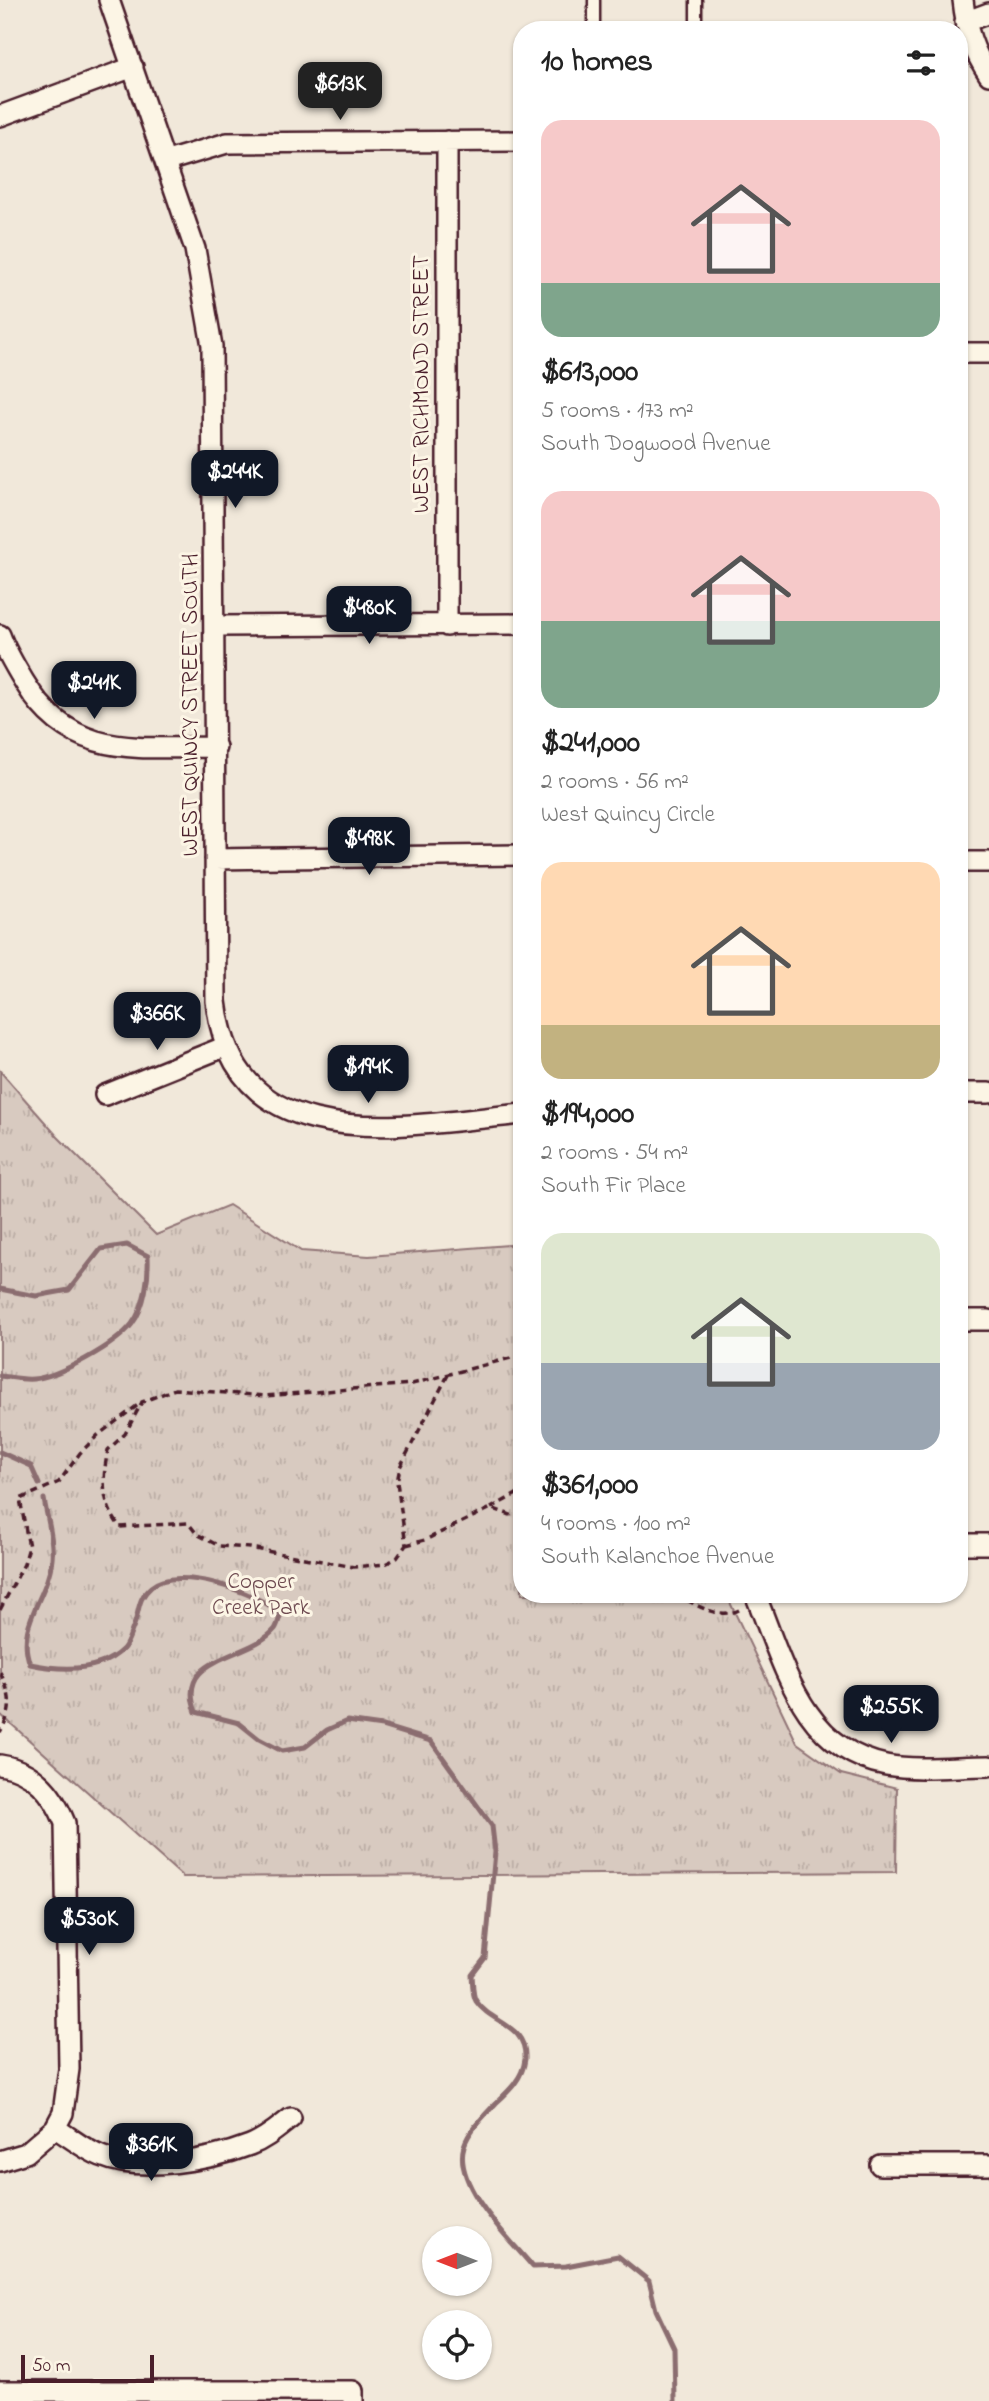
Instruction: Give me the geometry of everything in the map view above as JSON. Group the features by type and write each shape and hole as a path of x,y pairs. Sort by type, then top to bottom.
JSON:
{"street":[{"name":"WEST QUINCY STREET SOUTH","path":"109,0 167,161 195,249 212,346 216,626 216,1001 224,1047"},
{"path":"963,0 965,21"},
{"path":"968,21 989,13"},
{"path":"968,33 973,52 989,75"},
{"path":"0,116 132,67"},
{"name":"WEST RICHMOND STREET","path":"447,141 447,626"},
{"path":"167,161 227,143 513,141"},
{"path":"968,353 989,353"},
{"path":"216,626 513,624"},
{"path":"0,635 30,692 65,729 81,738 128,747 216,747"},
{"path":"215,859 513,855"},
{"path":"968,862 989,862"},
{"path":"106,1095 224,1047 242,1074 266,1099 305,1117 354,1125 392,1126 513,1115"},
{"path":"968,1093 989,1093"},
{"path":"968,1320 989,1320"},
{"path":"968,1544 989,1544"},
{"path":"759,1603 798,1699 827,1737 869,1760 908,1766 989,1766"},
{"path":"0,1765 27,1773 48,1791 65,1824 68,1843 69,2069 63,2113 55,2128 26,2153 0,2161"},
{"path":"55,2128 100,2156 119,2161 170,2163 251,2145 291,2118"},
{"path":"880,2165 989,2165"},
{"path":"0,2390 66,2396 353,2396"}],"lane":[{"path":"594,0 594,21"},
{"path":"696,0 696,21"}],"path":[{"path":"0,1610 24,1564 29,1547 20,1499 59,1482 80,1453 98,1435 142,1402 174,1389 265,1396 412,1384 513,1357"},
{"path":"406,1545 397,1482 400,1467 448,1375"},
{"path":"142,1402 125,1434 108,1450 104,1467 103,1494 110,1514 120,1527 188,1523 197,1534 219,1546 250,1548 354,1567 385,1564 397,1558 406,1545 425,1540 513,1496"},
{"path":"491,1508 513,1516"},
{"path":"695,1603 713,1612 725,1614 741,1609"},
{"path":"0,1672 12,1702 10,1714 0,1732"}],"green space":[{"name":"Copper Creek Park","path":"0,1071 58,1137 156,1235 229,1205 301,1251 369,1256 513,1245 513,1603 730,1603 797,1743 841,1774 897,1788 896,1872 183,1877 0,1714"}],"waterway":[{"path":"0,1289 36,1296 69,1290 101,1249 127,1245 148,1256 147,1282 140,1309 132,1324 113,1341 57,1373 29,1379 0,1376"},
{"path":"0,1452 31,1466 39,1484"},
{"path":"44,1499 52,1559 45,1586 29,1624 26,1650 30,1664 78,1668 113,1657 126,1644 143,1596 151,1587 163,1581 198,1580 237,1590 281,1614 275,1629 263,1639 204,1669 195,1679 192,1693 196,1712 239,1723 259,1739 282,1751 305,1747 327,1730 347,1721 382,1726 431,1741 492,1826 495,1852 485,1958 472,1975 473,1992 482,2009 520,2038 525,2059 515,2084 478,2123 466,2140 463,2161 467,2178 486,2211 533,2267 566,2266 618,2256 649,2281 656,2310 674,2348 675,2401"}]}
